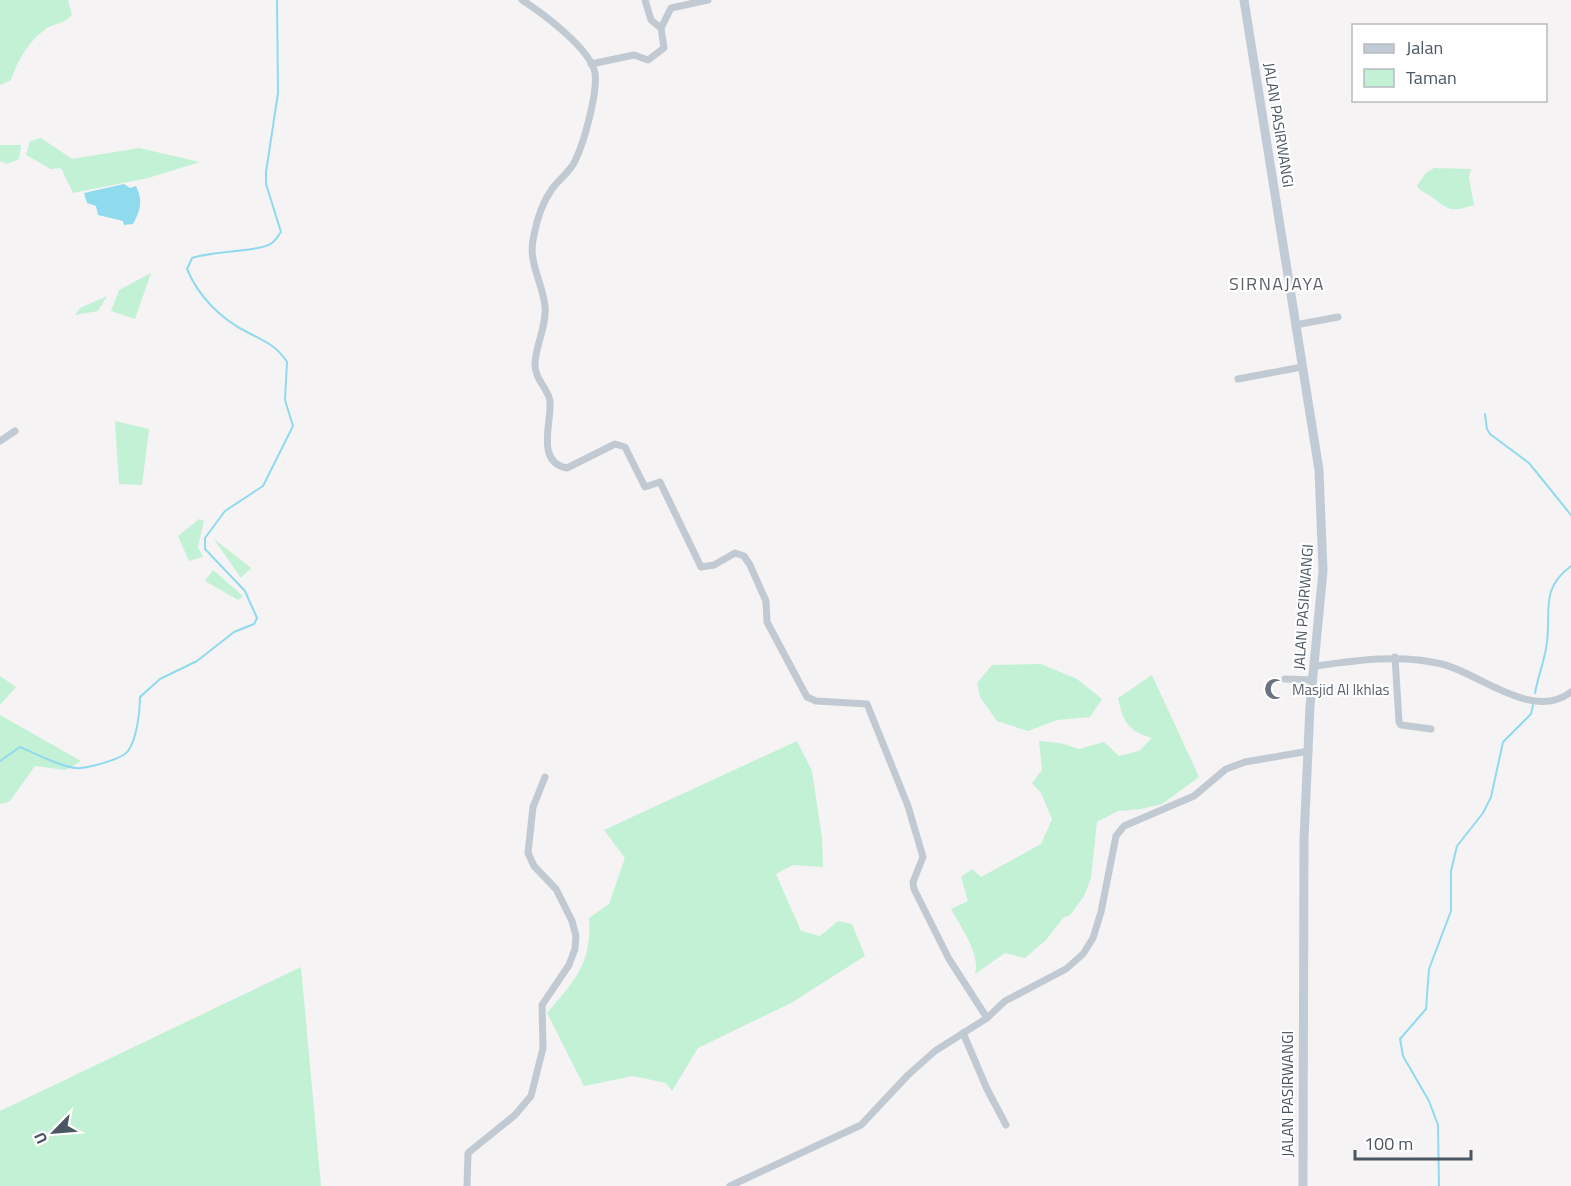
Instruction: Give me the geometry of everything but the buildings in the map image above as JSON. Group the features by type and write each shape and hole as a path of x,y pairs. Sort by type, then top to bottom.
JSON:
{"street":[{"path":"522,0 556,26 591,64 596,75 575,162 543,204 531,246 533,268 546,316 535,363 538,381 550,398 547,433 551,458 560,466 567,468 615,444 625,447 645,487 660,482 701,567 714,565 735,554 744,556 766,601 767,622 807,697 816,701 867,704 908,806 923,857 913,882 914,889 949,959 987,1018"},
{"path":"645,0 651,20 661,28"},
{"path":"591,64 634,55 648,60 664,48 661,28 671,8 708,0"},
{"name":"JALAN PASIRWANGI","path":"1244,0 1321,496 1323,571 1313,680 1304,839 1303,1186"},
{"path":"1295,325 1338,317"},
{"path":"1238,379 1302,367"},
{"path":"0,441 15,431"},
{"path":"1315,666 1395,657 1418,659 1460,669 1513,697 1552,700 1571,692"},
{"path":"1395,657 1399,722 1401,725 1431,729"},
{"path":"1285,679 1313,680"},
{"path":"730,1186 861,1125 908,1075 935,1051 987,1018 1005,1001 1066,969 1083,954 1093,938 1116,836 1124,826 1194,796 1226,770 1245,762 1309,751"},
{"path":"467,1186 468,1153 515,1115 531,1096 543,1048 542,1005 569,965 576,949 575,928 567,910 553,885 534,866 528,853 533,807 545,777"},
{"path":"963,1033 983,1081 1006,1125"}],"green space":[{"path":"0,0 68,0 72,15 41,33 20,58 11,80 0,85"},
{"path":"41,138 72,159 139,148 200,162 148,178 73,193 61,168 51,169 26,155 30,141"},
{"path":"0,145 21,145 19,159 7,164 0,161"},
{"path":"1434,168 1471,169 1469,178 1474,205 1451,209 1421,190 1417,186 1426,173"},
{"path":"151,273 135,319 111,311 119,290"},
{"path":"107,296 98,311 75,315 80,308"},
{"path":"115,421 149,429 142,485 119,484"},
{"path":"199,519 204,521 198,547 203,557 189,561 178,536"},
{"path":"214,539 251,568 241,578"},
{"path":"213,570 243,596 238,600 205,581"},
{"path":"1041,664 1077,679 1102,699 1090,717 1057,720 1028,731 997,721 980,697 977,683 992,665"},
{"path":"1152,675 1199,777 1162,804 1118,811 1097,822 1091,878 1084,896 1070,915 1063,918 1046,940 1025,958 1005,953 975,974 976,966 972,949 951,909 968,901 961,877 972,869 981,877 1041,844 1052,819 1041,793 1032,783 1042,770 1039,741 1060,743 1079,749 1104,742 1119,756 1139,751 1152,738 1132,729 1122,713 1118,698"},
{"path":"0,676 16,687 0,705"},
{"path":"0,715 81,761 66,770 35,766 9,802 0,804"},
{"path":"797,741 812,771 822,838 823,867 793,865 776,874 801,931 820,936 838,921 852,924 865,956 791,1003 698,1048 672,1091 666,1083 633,1076 584,1086 547,1013 580,970 588,947 589,918 609,904 625,858 604,830"},
{"path":"301,967 321,1186 0,1186 0,1111"}],"water":[{"path":"124,184 130,188 136,186 140,196 139,209 133,224 124,225 123,221 98,215 96,206 87,203 84,193"}],"waterway":[{"path":"0,761 20,747 75,768 92,766 120,757 128,751 134,739 139,717 140,697 160,679 197,661 234,632 254,624 257,618 245,591 205,549 205,538 225,511 263,486 293,426 285,400 287,362 269,344 237,327 211,306 197,288 187,269 192,258 266,246 273,242 281,232 266,184 278,93 277,0"},
{"path":"1485,414 1490,434 1529,463 1571,515"},
{"path":"1535,693 1546,649 1551,592 1561,575 1571,566"},
{"path":"1439,1186 1438,1125 1429,1101 1403,1056 1400,1039 1426,1009 1429,969 1451,911 1451,871 1457,846 1483,813 1491,797 1503,742 1531,714 1533,705"}],"place":[{"name":"Masjid Al Ikhlas","path":"1275,689"}],"district":[{"name":"SIRNAJAYA","path":"1277,283"}]}
